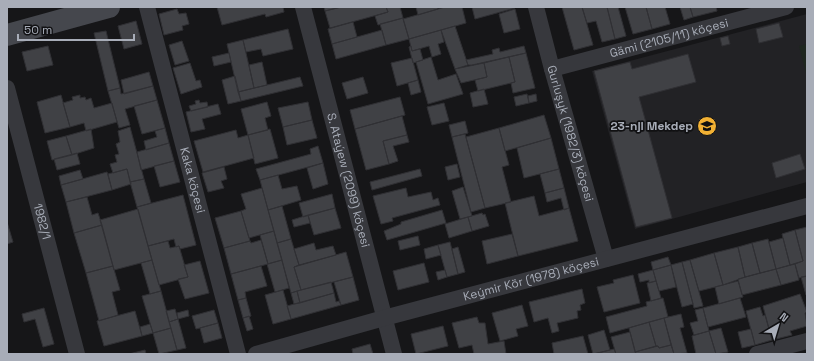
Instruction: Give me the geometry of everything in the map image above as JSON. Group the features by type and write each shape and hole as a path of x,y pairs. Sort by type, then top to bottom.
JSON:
{"street":[{"path":"7,35 109,7"},
{"name":"Kaka köçesi","path":"147,7 238,354"},
{"name":"S. Ataýew (2099) köçesi","path":"303,7 394,354"},
{"name":"Gurluşyk (1982/3) köçesi","path":"536,7 606,259"},
{"name":"Gämi (2105/11) köçesi","path":"552,69 786,7"},
{"name":"1982/1","path":"7,88 77,354"},
{"name":"Keýmir Kör (1978) köçesi","path":"256,354 384,318 807,206"},
{"path":"757,354 807,341"}],"shaded area":[{"name":"23-nji Mekdep","path":"807,14 807,182 635,229 592,71"},
{"path":"807,44 807,77 799,46"}],"building":[{"path":"217,7 283,7 284,12 266,17 265,14 222,25"},
{"path":"324,7 341,7 325,11"},
{"path":"341,7 386,7 388,12 330,28 325,11"},
{"path":"386,7 400,7 403,18 378,25 375,16 388,12"},
{"path":"416,7 437,7 438,9 418,15"},
{"path":"445,7 462,7 466,23 409,39 403,19"},
{"path":"472,7 515,7 515,8 475,19"},
{"path":"562,7 582,7 593,45 574,50"},
{"path":"582,7 607,7 615,39 602,42 596,21 587,23"},
{"path":"607,7 618,7 626,36 615,39"},
{"path":"625,7 646,7 652,29 633,34"},
{"path":"646,7 665,7 670,24 652,29"},
{"path":"680,7 690,7 693,17 684,20"},
{"path":"690,7 716,7 717,11 693,17"},
{"path":"177,9 179,14 186,13 189,24 182,26 183,30 164,35 159,14"},
{"path":"515,9 520,29 504,33 499,14"},
{"path":"403,18 409,39 386,45 380,24"},
{"path":"136,21 142,44 124,49 118,26"},
{"path":"353,22 357,37 332,44 328,29"},
{"path":"779,23 783,37 759,43 756,29"},
{"path":"455,26 468,65 455,69 441,30"},
{"path":"288,29 293,49 263,56 261,49 246,52 243,40"},
{"path":"382,30 386,45 336,59 332,44"},
{"path":"441,30 444,42 438,44 441,54 432,57 429,46 412,51 409,39"},
{"path":"106,31 120,88 108,91 94,33"},
{"path":"728,36 730,44 722,46 720,38"},
{"path":"243,40 254,88 238,92 227,44"},
{"path":"182,41 189,61 175,65 169,45"},
{"path":"48,46 53,65 27,71 22,52"},
{"path":"411,46 412,51 420,49 423,60 413,63 409,47"},
{"path":"524,46 526,53 472,65 468,65 466,60 493,54 492,50 499,48 500,52"},
{"path":"229,53 231,62 214,66 212,57"},
{"path":"526,53 535,88 513,93 511,83 515,82 509,57"},
{"path":"688,54 696,82 639,97 672,218 636,227 594,71 630,62 632,69"},
{"path":"431,57 438,80 456,74 463,94 428,104 416,62"},
{"path":"509,57 515,82 478,91 475,80 487,77 484,63"},
{"path":"412,58 418,80 397,86 391,63"},
{"path":"262,62 267,85 254,88 249,65"},
{"path":"190,63 196,81 200,80 202,87 181,94 173,68"},
{"path":"484,63 487,77 461,83 455,69"},
{"path":"149,72 153,86 124,94 121,80"},
{"path":"235,76 241,101 228,104 222,80"},
{"path":"300,77 303,86 241,101 238,92"},
{"path":"363,77 368,93 347,99 342,83"},
{"path":"418,80 421,92 411,95 408,83"},
{"path":"153,86 157,100 125,109 130,125 119,128 108,91 120,88 121,94"},
{"path":"484,89 488,104 473,107 470,93"},
{"path":"527,94 529,103 516,106 514,97"},
{"path":"536,94 537,101 529,103 528,96"},
{"path":"61,95 70,127 45,133 37,102"},
{"path":"80,95 80,98 85,97 86,100 91,98 94,108 112,103 117,122 86,131 84,123 70,127 63,103 73,100 72,97"},
{"path":"400,97 405,115 355,129 350,110"},
{"path":"157,100 165,128 142,134 134,106"},
{"path":"199,100 200,103 207,102 208,107 191,111 189,106 196,104 195,101"},
{"path":"267,102 271,116 265,118 268,130 248,135 241,109"},
{"path":"308,102 312,120 283,127 278,108"},
{"path":"444,103 449,121 432,125 427,107"},
{"path":"218,104 221,114 202,119 205,129 191,132 186,112"},
{"path":"544,115 551,138 505,151 499,128"},
{"path":"402,116 407,135 383,141 389,164 366,170 355,129"},
{"path":"312,120 317,138 287,145 283,127"},
{"path":"465,121 468,133 452,137 449,125"},
{"path":"130,127 144,179 130,182 127,169 113,173 110,164 117,162 115,155 119,154 116,144 120,142 118,131"},
{"path":"165,128 169,143 146,150 144,141 157,137 155,131"},
{"path":"499,128 509,165 502,167 511,202 485,208 466,137"},
{"path":"91,129 94,148 72,155 66,136"},
{"path":"270,129 278,158 255,164 248,135"},
{"path":"236,130 238,138 248,135 254,158 203,172 194,141"},
{"path":"465,134 485,208 471,212 452,137"},
{"path":"407,135 409,142 393,146 398,161 389,164 383,141"},
{"path":"66,136 72,155 52,160 47,141"},
{"path":"551,138 559,169 524,178 517,148"},
{"path":"169,143 174,161 141,170 137,152"},
{"path":"318,146 323,163 260,180 256,169 311,154 310,149"},
{"path":"77,153 80,164 57,170 54,159"},
{"path":"800,154 805,169 776,178 772,163"},
{"path":"174,161 180,182 160,187 154,166"},
{"path":"323,163 328,184 313,189 307,168"},
{"path":"457,164 460,177 448,180 445,167"},
{"path":"224,167 227,179 221,181 224,188 208,192 202,173"},
{"path":"127,169 131,184 112,190 108,174"},
{"path":"420,169 422,176 372,190 370,182"},
{"path":"559,169 564,188 545,193 540,174"},
{"path":"80,170 83,179 61,185 59,176"},
{"path":"107,172 112,190 66,202 61,185"},
{"path":"278,175 282,189 297,186 301,200 268,210 260,180"},
{"path":"144,179 151,203 137,207 130,182"},
{"path":"463,187 472,216 460,219 452,191"},
{"path":"262,188 274,231 249,238 241,211 246,209 241,194"},
{"path":"406,188 408,197 431,192 433,200 438,198 440,205 392,218 393,221 381,224 373,196"},
{"path":"564,188 569,208 564,210 561,198 547,202 545,193"},
{"path":"332,194 335,208 303,217 299,203"},
{"path":"183,195 196,245 180,249 179,246 176,247 174,239 148,246 137,207"},
{"path":"534,196 539,216 569,208 578,241 518,256 505,203"},
{"path":"87,197 92,215 98,213 102,225 74,233 66,202"},
{"path":"282,206 291,239 277,243 268,210"},
{"path":"335,208 341,228 314,235 308,215"},
{"path":"138,209 152,260 114,270 100,220"},
{"path":"442,210 446,223 387,240 384,231 401,224 401,222"},
{"path":"241,211 250,241 224,248 215,218"},
{"path":"482,213 483,215 485,214 489,226 472,231 468,217"},
{"path":"308,215 310,223 294,227 292,220"},
{"path":"468,217 472,231 449,238 445,224"},
{"path":"7,222 13,242 7,244"},
{"path":"102,225 113,266 86,273 74,233"},
{"path":"807,227 807,276 799,278 795,264 803,261 795,230"},
{"path":"795,230 803,261 790,265 782,234"},
{"path":"274,231 282,260 268,264 260,235"},
{"path":"512,234 518,256 487,264 482,241"},
{"path":"418,236 420,245 400,250 398,241"},
{"path":"783,238 790,265 776,269 769,242"},
{"path":"291,239 299,265 294,267 301,290 291,293 277,243"},
{"path":"768,239 776,269 760,273 752,243"},
{"path":"261,240 268,264 231,274 224,248 250,241 251,243"},
{"path":"168,241 170,248 179,246 188,277 159,285 148,246"},
{"path":"450,242 458,274 447,277 438,245"},
{"path":"314,243 316,250 333,246 336,255 299,265 294,249"},
{"path":"752,243 760,273 745,277 738,247"},
{"path":"438,245 441,255 426,259 424,249"},
{"path":"458,247 465,272 458,274 452,249"},
{"path":"738,247 745,277 723,285 714,253"},
{"path":"346,252 353,277 301,290 294,267"},
{"path":"714,253 723,285 699,291 690,260"},
{"path":"668,257 671,265 653,270 651,262"},
{"path":"152,260 161,291 150,294 141,263"},
{"path":"282,260 289,288 275,292 267,264"},
{"path":"690,260 703,306 694,308 682,262"},
{"path":"200,261 209,293 185,299 178,279 188,277 184,265"},
{"path":"682,262 693,304 682,307 671,265"},
{"path":"424,263 429,282 398,290 393,271"},
{"path":"795,264 799,280 781,285 776,269"},
{"path":"671,265 676,287 659,291 653,270"},
{"path":"113,266 120,290 112,292 118,315 99,321 86,273"},
{"path":"261,266 267,286 245,292 246,298 238,300 231,274"},
{"path":"776,269 781,285 742,295 738,279"},
{"path":"445,270 447,277 438,280 436,272"},
{"path":"653,270 656,281 649,283 649,280 640,282 638,274"},
{"path":"633,275 640,303 604,312 597,287 614,283 613,280"},
{"path":"807,276 807,294 806,295 801,277"},
{"path":"353,277 359,300 341,305 334,282"},
{"path":"656,281 661,298 651,301 647,283"},
{"path":"738,281 743,297 719,304 715,287"},
{"path":"331,282 334,293 300,303 297,291"},
{"path":"582,289 585,303 580,305 581,310 577,311 578,318 557,323 559,331 552,333 548,318 534,322 529,302"},
{"path":"283,290 291,319 273,324 265,295"},
{"path":"161,291 171,328 153,333 142,296"},
{"path":"297,291 300,303 294,304 291,293"},
{"path":"334,293 336,302 339,301 341,305 291,319 287,306"},
{"path":"800,294 807,312 805,313 807,326 790,331 792,335 772,340 763,306"},
{"path":"246,298 251,316 243,318 238,300"},
{"path":"663,298 668,317 610,333 606,317 647,306 646,302"},
{"path":"740,298 746,317 708,327 703,308"},
{"path":"522,305 528,326 516,329 518,336 500,341 492,313"},
{"path":"760,307 763,316 765,315 772,340 755,345 746,311"},
{"path":"44,308 54,344 43,347 35,319 24,322 22,314"},
{"path":"703,308 709,331 694,335 690,323 698,321 695,310"},
{"path":"175,309 178,319 169,322 166,311"},
{"path":"188,310 189,316 178,319 177,313"},
{"path":"214,310 218,323 196,329 192,316"},
{"path":"135,311 142,336 104,346 97,321"},
{"path":"681,314 684,327 680,328 687,353 674,354 664,318"},
{"path":"249,316 253,329 247,331 243,318"},
{"path":"477,317 479,323 485,323 488,344 504,341 506,354 474,354 472,345 459,348 452,323"},
{"path":"664,318 671,345 659,348 656,346 649,322"},
{"path":"178,319 186,348 177,350 169,322"},
{"path":"649,322 656,346 635,352 629,328"},
{"path":"218,323 222,338 204,343 200,328"},
{"path":"150,324 153,333 142,336 140,327"},
{"path":"443,326 448,346 416,354 411,334"},
{"path":"171,328 177,350 159,354 153,333"},
{"path":"721,328 728,352 716,354 709,331"},
{"path":"751,329 755,345 742,348 738,332"},
{"path":"604,330 610,350 593,354 588,335"},
{"path":"709,331 716,354 696,354 692,336"},
{"path":"630,332 636,354 616,354 611,337"},
{"path":"583,336 588,354 554,354 552,343"},
{"path":"370,344 373,354 353,354 352,349"},
{"path":"671,345 674,354 636,354 635,352 658,346 659,348"},
{"path":"614,349 616,354 594,354"},
{"path":"145,350 146,354 129,354"}],"place":[{"name":"23-nji Mekdep","path":"707,126"}]}
